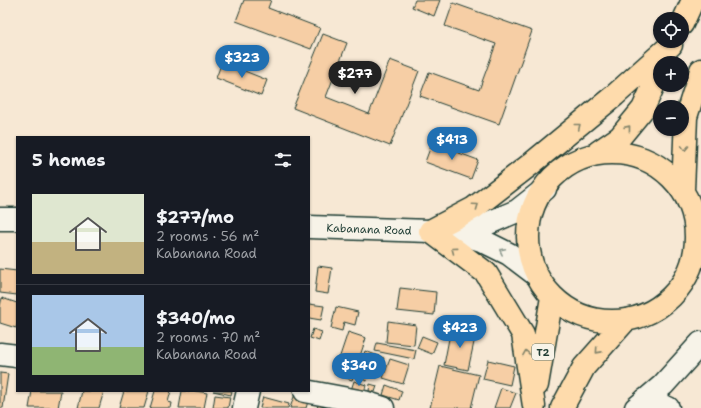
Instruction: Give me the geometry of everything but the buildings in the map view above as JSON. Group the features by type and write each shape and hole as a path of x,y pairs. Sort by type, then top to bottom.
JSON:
{"main road":[{"path":"688,12 693,0"},
{"path":"534,407 523,334 486,273 440,231 474,208 526,169 670,50"},
{"path":"683,190 686,117 701,70"},
{"path":"598,152 626,152 640,156 653,161 670,174 683,190 693,214 695,227 696,240 690,265 678,288 659,307 638,319 624,322 602,322 580,316 560,304 552,297 534,273 529,244 529,229 532,214 537,201 545,188 559,172 578,160 598,152 620,137 643,109 653,87"},
{"name":"T2","path":"534,407 552,297"},
{"path":"562,408 584,368 624,322"}],"street":[{"path":"440,231 484,225 516,211 545,188"},
{"path":"0,219 16,219"},
{"name":"Kabanana Road","path":"310,227 440,231"},
{"path":"440,231 481,240 508,254 534,273"},
{"path":"640,404 663,385 701,343"},
{"path":"0,354 16,356"},
{"path":"244,408 248,392"},
{"path":"310,392 364,402 383,408"},
{"path":"640,404 668,408"}]}
